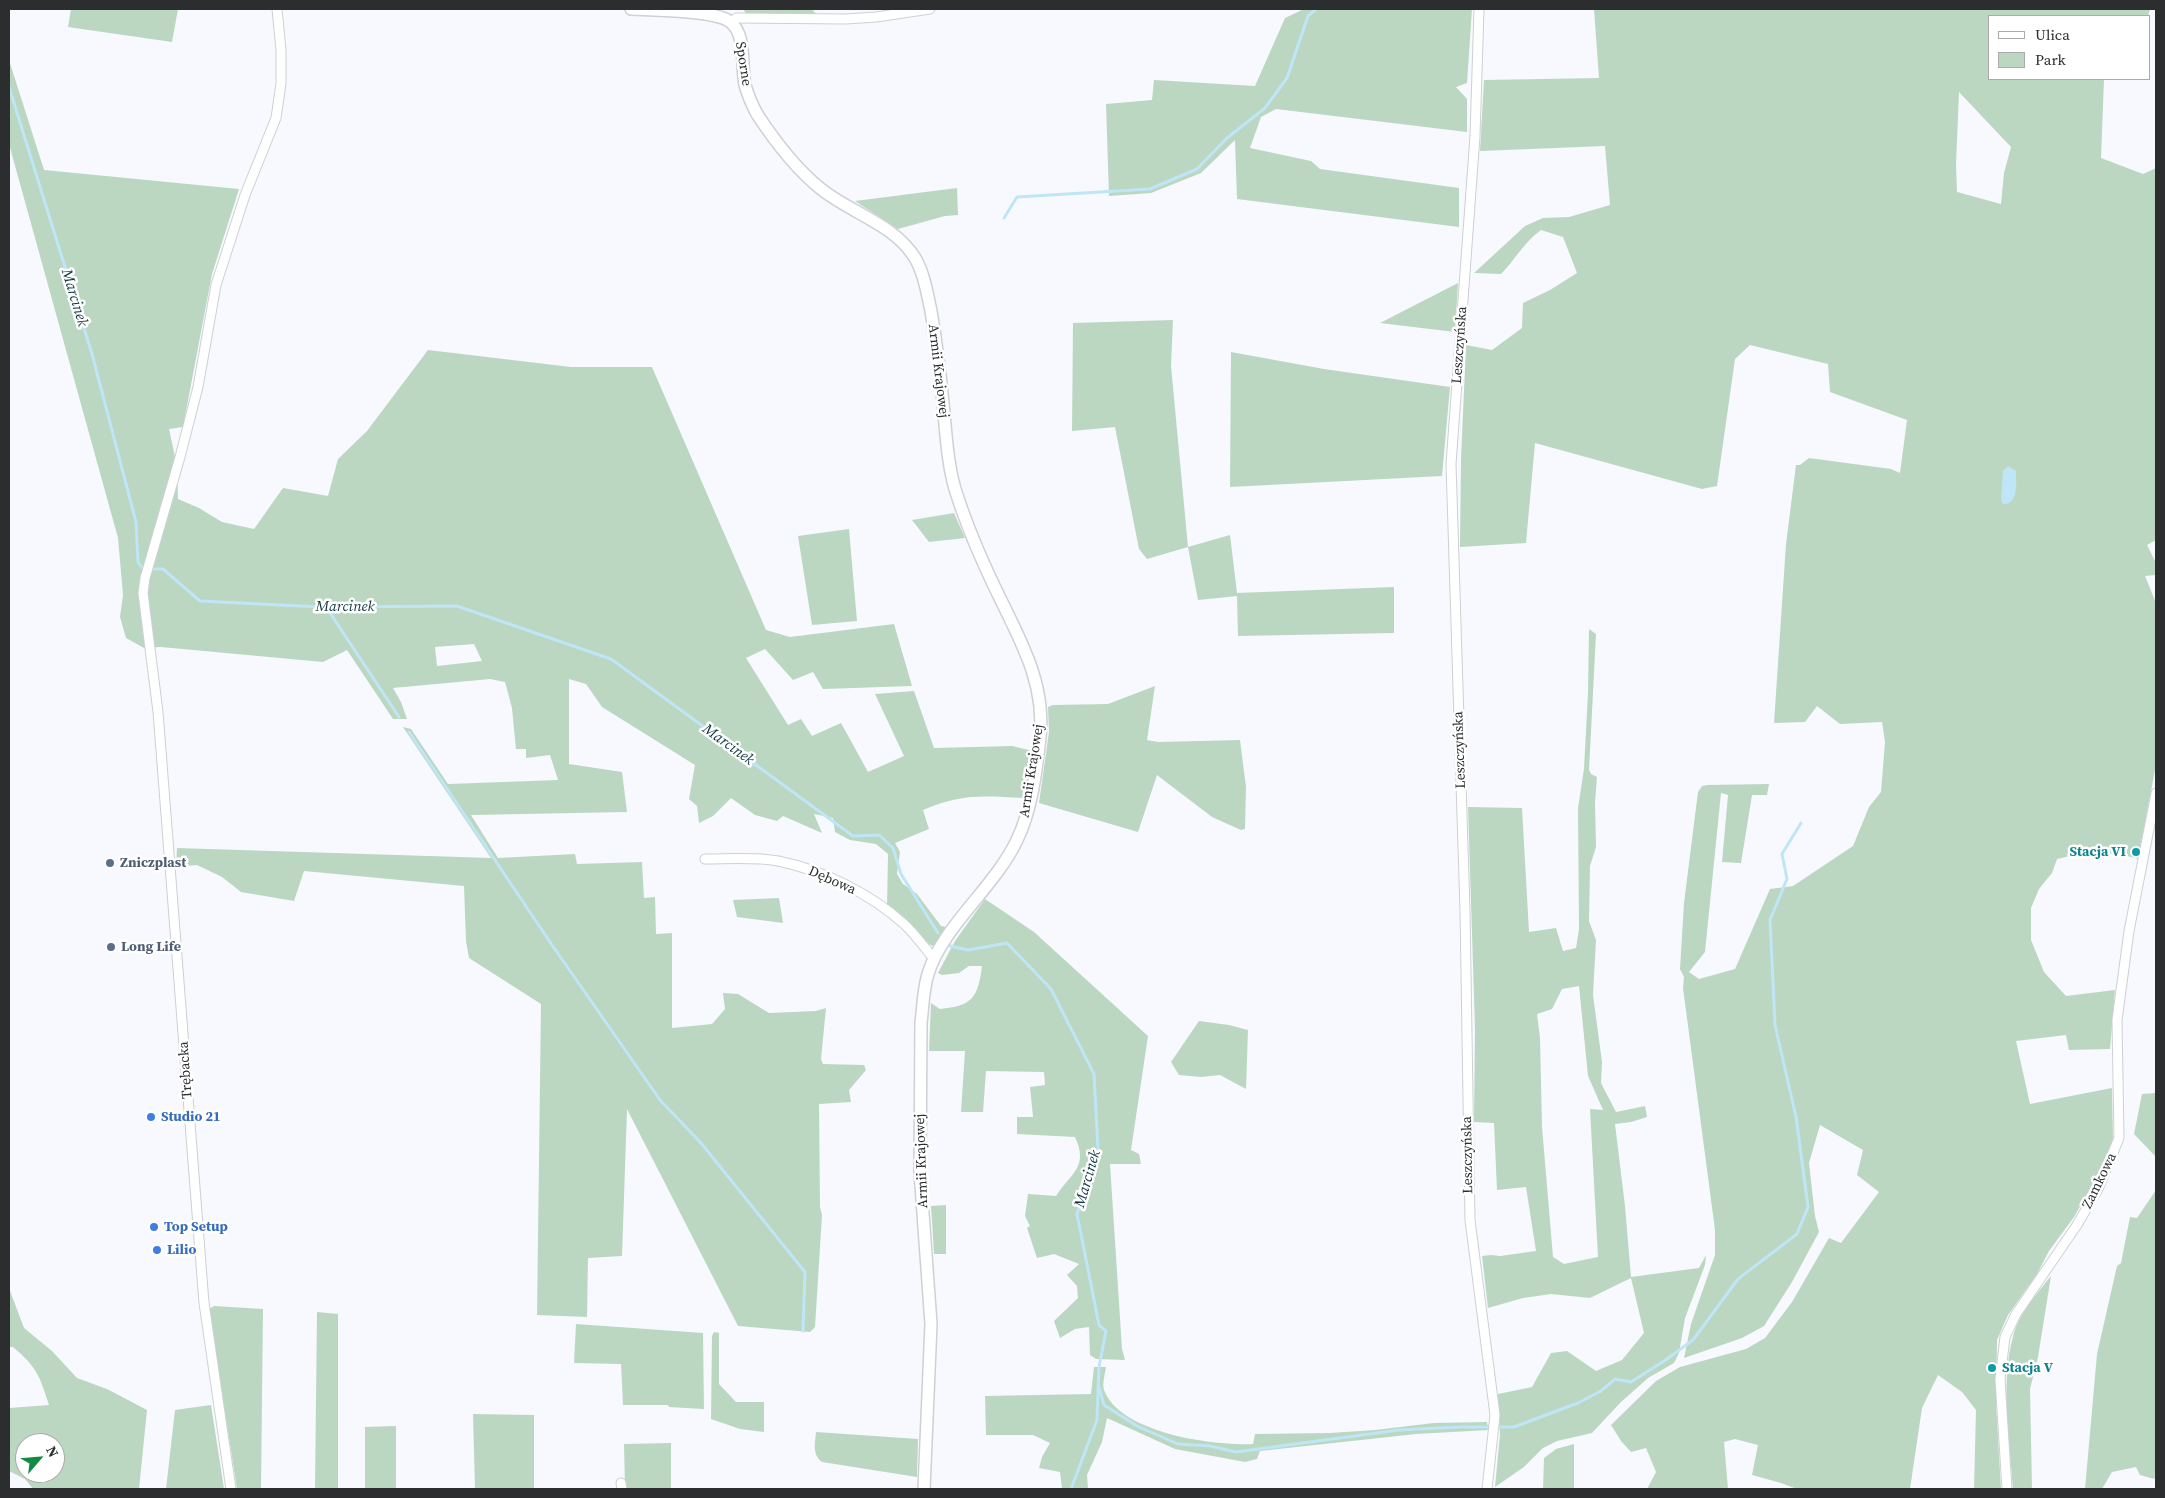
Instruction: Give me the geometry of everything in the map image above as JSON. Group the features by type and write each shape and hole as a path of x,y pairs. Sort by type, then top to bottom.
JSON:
{"street":[{"name":"Trębacka","path":"230,1489 204,1303 158,712 143,593 145,578 198,388 216,285 245,195 276,118 281,84 281,50 276,9"},
{"name":"Sporne","path":"631,9 706,15 727,19 736,17 746,87 751,102 777,141"},
{"path":"736,17 876,18 930,9"},
{"name":"Leszczyńska","path":"1479,9 1475,136 1451,464 1464,911 1470,1220 1495,1421 1487,1489"},
{"name":"Armii Krajowej","path":"777,141 801,171 820,189 893,233 906,246 919,265 932,317 948,454 955,488 970,533 1026,650 1038,688 1041,707 1040,736 1027,814 1007,859 984,892 956,924 934,959 928,974 921,1023 920,1172 932,1324 924,1489"},
{"name":"Zamkowa","path":"2007,1489 2000,1379 2005,1336 2016,1314 2077,1226 2111,1161 2119,1138 2118,1004 2129,931 2156,792"},
{"name":"Dębowa","path":"705,859 777,861 798,866 841,883 872,900 904,924 934,959"}],"green space":[{"path":"71,9 178,9 172,42 68,27"},
{"path":"743,9 812,9 816,14 747,15"},
{"path":"1304,9 1472,9 1467,83 1456,87 1467,99 1467,132 1276,109 1261,117 1250,148 1311,161 1320,169 1459,188 1459,227 1237,199 1235,140 1201,173 1151,193 1109,196 1106,104 1152,100 1154,80 1255,86 1285,18"},
{"path":"1594,9 2150,9 2148,15 1988,15 1988,80 2104,80 2101,158 2143,174 2156,168 2156,540 2147,545 2156,563 2156,575 2145,576 2156,603 2156,765 2138,859 2098,853 2057,859 2052,873 2039,889 2031,908 2031,940 2044,972 2066,996 2115,990 2110,1049 2069,1050 2066,1035 2016,1041 2030,1104 2112,1088 2113,1139 2098,1175 2074,1217 2049,1251 2037,1274 2008,1315 1997,1340 1996,1403 2001,1489 1974,1489 1976,1410 1962,1392 1938,1375 1922,1408 1910,1489 1797,1489 1752,1475 1758,1445 1735,1439 1724,1442 1728,1489 1647,1489 1656,1472 1646,1448 1631,1452 1611,1425 1656,1381 1680,1367 1746,1349 1765,1338 1792,1302 1829,1238 1841,1243 1879,1192 1857,1175 1863,1150 1820,1125 1809,1163 1815,1216 1819,1232 1792,1282 1764,1326 1742,1338 1684,1358 1691,1324 1715,1255 1715,1230 1683,988 1684,977 1680,969 1684,903 1698,792 1702,786 1707,785 1769,784 1767,795 1752,795 1741,863 1722,862 1728,795 1721,793 1705,952 1689,972 1699,979 1735,969 1770,889 1793,886 1853,846 1869,807 1881,792 1885,742 1882,722 1840,724 1817,706 1805,722 1774,723 1786,544 1796,465 1800,465 1809,458 1891,469 1900,473 1907,420 1830,392 1828,364 1750,345 1735,359 1717,486 1702,489 1535,443 1526,543 1460,547 1461,459 1466,345 1492,350 1522,328 1523,303 1550,290 1577,273 1563,237 1541,230 1501,274 1474,273 1525,226 1543,218 1569,217 1610,205 1605,146 1480,151 1484,80 1599,78","holes":["1959,92 2011,147 2004,173 2001,204 1957,192 1956,164"]},
{"path":"9,60 44,170 239,189 212,274 183,427 169,429 177,466 178,499 199,508 222,522 254,529 283,488 328,496 338,459 367,431 428,350 571,367 652,367 766,630 790,637 894,624 912,686 823,689 813,672 793,680 765,649 746,658 788,725 801,719 812,736 841,723 868,772 904,756 875,694 914,691 934,748 1012,746 1033,751 1024,798 973,797 961,798 937,805 923,810 929,829 895,843 900,852 897,874 903,884 917,894 941,926 946,927 933,946 925,941 906,919 887,907 888,854 876,844 850,840 835,832 833,818 814,814 822,833 783,816 777,821 755,815 731,798 713,816 699,823 697,806 689,799 695,765 602,707 586,684 569,679 569,764 622,772 627,812 471,815 498,858 575,854 577,864 642,862 644,898 655,897 656,934 672,933 672,1028 712,1024 725,1009 723,993 738,994 769,1013 816,1011 826,1008 821,1059 823,1064 864,1065 866,1070 849,1090 851,1102 819,1104 820,1207 822,1215 815,1327 810,1332 738,1326 627,1109 622,1256 588,1258 587,1317 537,1315 541,1004 469,958 466,941 464,886 304,871 294,901 241,892 222,877 197,865 176,867 177,848 491,858 403,727 411,729 448,784 558,780 550,755 526,758 526,749 516,749 512,708 505,682 490,679 393,688 401,702 407,719 393,719 347,650 323,662 161,647 144,648 126,638 120,617 123,595 118,538 9,144","holes":["474,644 482,661 437,666 435,647"]},
{"path":"957,188 958,215 945,216 898,229 855,201"},
{"path":"1458,283 1455,332 1380,323"},
{"path":"1173,320 1171,366 1188,547 1147,559 1139,549 1115,427 1072,431 1073,323"},
{"path":"1231,352 1324,369 1450,387 1442,476 1230,487"},
{"path":"954,513 965,538 929,542 912,520"},
{"path":"849,529 857,621 812,625 798,536"},
{"path":"1230,535 1237,593 1394,587 1394,633 1238,636 1237,596 1198,600 1188,547"},
{"path":"1589,629 1596,634 1589,770 1591,774 1597,777 1595,803 1596,847 1590,866 1589,921 1596,940 1593,995 1602,1062 1601,1083 1616,1112 1645,1106 1647,1117 1615,1124 1631,1277 1699,1268 1706,1255 1705,1265 1685,1318 1679,1353 1674,1363 1648,1378 1621,1402 1592,1433 1557,1441 1543,1448 1524,1467 1495,1487 1500,1435 1498,1394 1532,1387 1551,1353 1567,1351 1596,1371 1622,1360 1644,1333 1631,1278 1590,1298 1551,1294 1523,1298 1488,1308 1482,1256 1500,1256 1536,1251 1526,1187 1497,1190 1494,1123 1474,1122 1475,1029 1468,807 1522,808 1529,932 1556,928 1563,951 1576,948 1579,929 1578,808 1584,769","holes":["1579,986 1588,1076 1603,1110 1590,1109 1598,1257 1564,1264 1553,1257 1542,1127 1540,1038 1537,1014 1552,1009 1562,989"]},
{"path":"1155,686 1147,740 1158,742 1240,740 1246,787 1245,829 1241,830 1212,817 1157,775 1138,832 1039,803 1049,732 1048,707 1053,705 1108,704"},
{"path":"779,898 783,923 737,917 733,900"},
{"path":"985,899 1034,932 1148,1036 1131,1150 1139,1154 1141,1164 1110,1164 1122,1349 1125,1360 1096,1359 1090,1355 1089,1327 1075,1329 1060,1338 1054,1321 1078,1298 1077,1286 1067,1275 1079,1264 1054,1254 1037,1258 1027,1228 1030,1226 1025,1216 1028,1194 1056,1196 1076,1169 1080,1156 1075,1137 1017,1134 1017,1117 1033,1117 1030,1087 1045,1085 1044,1072 986,1071 983,1112 961,1112 965,1051 929,1051 931,1003 940,1009 959,1006 972,998 978,986 982,966 969,966 959,973 942,975 938,973 955,941"},
{"path":"1199,1021 1248,1030 1246,1089 1220,1075 1201,1077 1179,1075 1171,1062"},
{"path":"2156,1093 2156,1157 2134,1134 2142,1094"},
{"path":"2156,1190 2156,1476 2154,1479 2140,1475 2136,1467 2112,1472 2102,1489 2085,1489 2097,1354 2117,1266 2121,1263 2130,1217 2137,1218"},
{"path":"946,1205 946,1254 934,1254 931,1206"},
{"path":"2051,1276 2038,1357 2030,1389 2032,1489 2013,1489 2006,1392 2009,1354 2019,1320"},
{"path":"9,1288 24,1328 52,1351 77,1378 107,1389 147,1410 139,1489 33,1489 28,1483 65,1483 65,1433 15,1433 15,1474 9,1471 9,1408 49,1405 37,1373 13,1347 9,1347"},
{"path":"214,1306 263,1309 261,1489 237,1489 209,1309"},
{"path":"317,1312 338,1314 338,1489 315,1489"},
{"path":"576,1324 703,1333 704,1409 669,1407 668,1405 623,1405 621,1364 574,1363"},
{"path":"714,1332 719,1333 719,1384 736,1402 764,1402 764,1432 740,1429 711,1419 712,1336"},
{"path":"1094,1367 1106,1367 1103,1388 1113,1405 1128,1417 1148,1427 1192,1439 1253,1444 1255,1434 1330,1433 1434,1423 1487,1422 1488,1430 1416,1434 1260,1451 1257,1459 1245,1462 1175,1449 1107,1418 1102,1442 1087,1475 1088,1489 1062,1489 1060,1472 1039,1468 1042,1457 1050,1443 1033,1435 986,1435 985,1396 1091,1394"},
{"path":"211,1405 224,1489 166,1489 175,1410"},
{"path":"473,1414 534,1415 534,1489 475,1489"},
{"path":"396,1426 396,1489 365,1489 365,1427"},
{"path":"816,1432 918,1439 917,1477 822,1462 815,1452"},
{"path":"671,1443 671,1489 625,1489 624,1444"},
{"path":"1574,1444 1574,1489 1543,1489 1544,1458 1556,1449"}],"water":[{"path":"2008,466 2016,471 2016,487 2012,501 2003,504 2001,500 2003,471"}],"waterway":[{"path":"1004,218 1017,197 1150,189 1197,169 1227,138 1265,108 1287,78 1308,16 1316,9"},
{"name":"Marcinek","path":"9,87 92,354 136,522 138,562 143,569 163,569 200,601 321,607 457,606 611,659 853,836 879,835 893,848 901,874 938,933"},
{"path":"326,607 399,717"},
{"path":"409,732 552,945 660,1100 701,1143 805,1272 803,1331"},
{"path":"1098,1384 1104,1405 1137,1426 1178,1444 1210,1446 1236,1452 1399,1430 1514,1427 1578,1403 1601,1391 1615,1379 1631,1382 1693,1340 1738,1279 1797,1234 1808,1207 1796,1117 1775,1025 1770,920 1787,879 1782,854 1801,823"},
{"name":"Marcinek","path":"950,946 968,950 1007,943 1051,989 1094,1074 1098,1149 1077,1214 1099,1325 1106,1331 1099,1367 1097,1420 1071,1489"}],"place":[{"name":"Stacja VI","path":"2136,852"},
{"name":"Zniczplast","path":"110,863"},
{"name":"Long Life","path":"111,947"},
{"name":"Studio 21","path":"151,1117"},
{"name":"Top Setup","path":"154,1227"},
{"name":"Lilio","path":"157,1250"},
{"name":"Stacja V","path":"1992,1368"}]}
